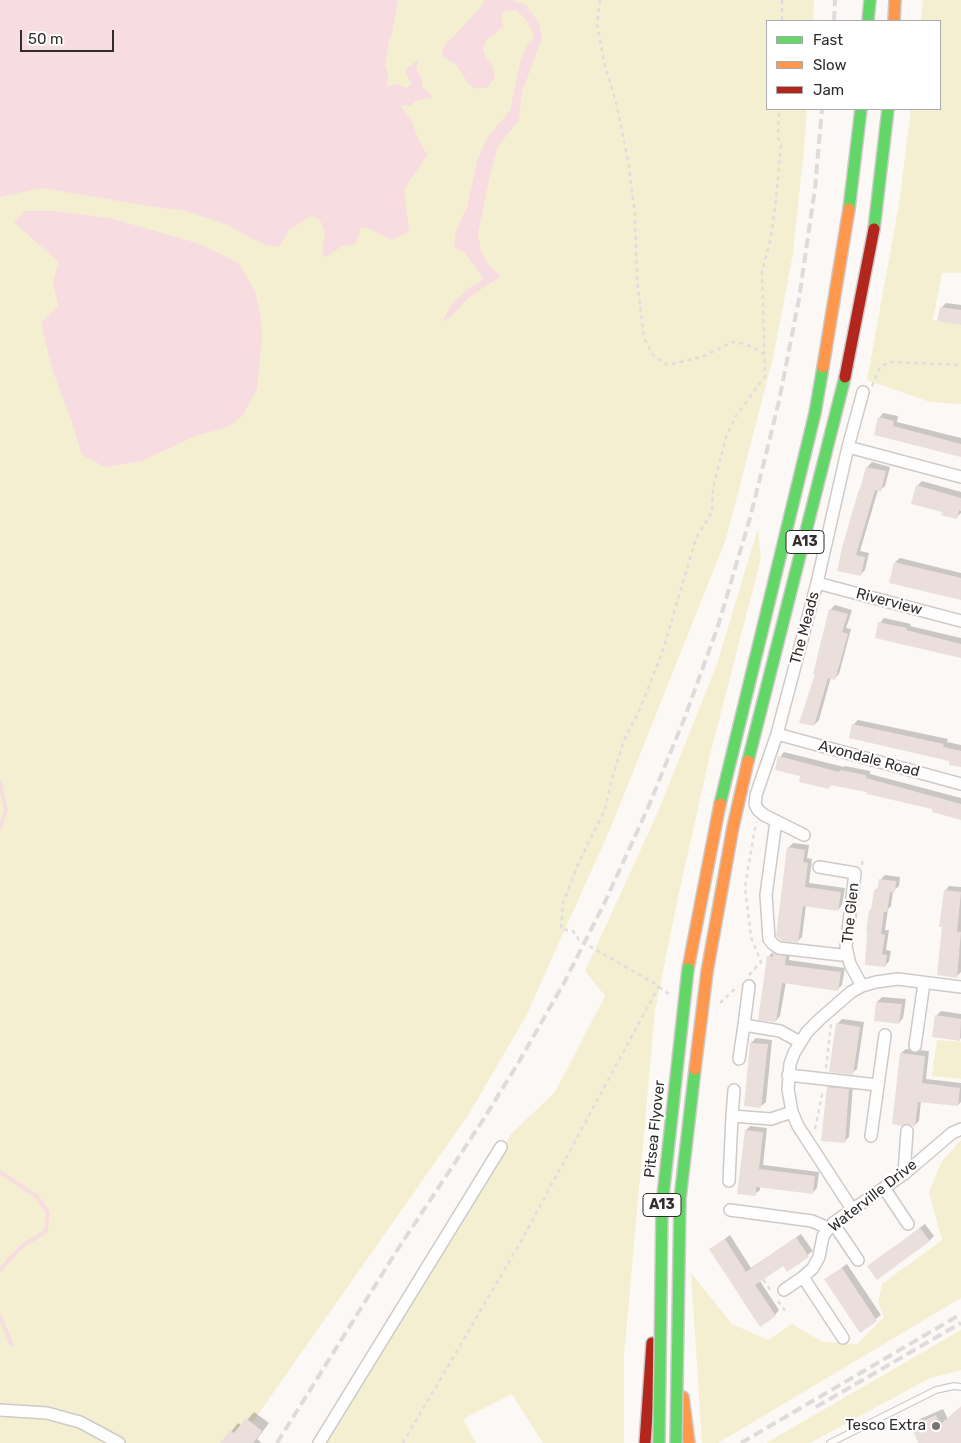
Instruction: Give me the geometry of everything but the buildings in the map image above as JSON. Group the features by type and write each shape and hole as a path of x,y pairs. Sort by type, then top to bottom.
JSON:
{"highway":[{"path":"868,20 870,0"},
{"path":"894,20 895,0"},
{"name":"Pitsea Flyover","path":"659,1443 662,1205 688,969 715,823 815,413 847,224 861,110"},
{"name":"A13","path":"676,1443 680,1199 707,972 735,818 835,424 853,342 872,235 888,110"},
{"name":"A13","path":"645,1443 662,1205"},
{"name":"A13","path":"678,1350 689,1443"}],"street":[{"name":"The Meads","path":"758,810 755,804 756,795 777,734 817,583 848,447 863,392"},
{"path":"848,447 961,477"},
{"name":"Riverview","path":"817,583 961,621"},
{"name":"Avondale Road","path":"777,734 961,784"},
{"path":"758,810 804,835"},
{"path":"776,821 766,895 769,939 779,948 841,955"},
{"name":"The Glen","path":"819,867 855,873 846,947 850,964 862,986"},
{"path":"852,1209 798,1126 792,1112 788,1098 788,1075 792,1058 807,1032 834,1006 851,992 862,986 893,980 961,987"},
{"path":"739,1059 744,1025 746,982"},
{"path":"915,1046 924,983"},
{"path":"744,1025 780,1031 800,1042"},
{"path":"871,1136 885,1035"},
{"path":"788,1075 878,1086"},
{"path":"729,1181 734,1090"},
{"path":"732,1116 771,1119 792,1112"},
{"name":"Waterville Drive","path":"784,1290 803,1277 816,1263 823,1236 831,1225 904,1174 934,1147 952,1133 961,1129"},
{"path":"904,1174 907,1132"},
{"path":"319,1443 501,1147"},
{"path":"884,1188 908,1224"},
{"path":"730,1210 831,1225 858,1260"},
{"path":"803,1277 843,1338"},
{"path":"0,1410 47,1413 80,1422 119,1443"}],"lane":[{"path":"830,1443 936,1390 954,1386 961,1387"}],"path":[{"path":"600,0 596,24 605,66 616,102 628,160 635,215 637,280 644,338 653,355 667,365 702,357 732,342 746,344 765,354"},
{"path":"782,0 782,20"},
{"path":"672,996 659,986 579,940 573,931 560,929 563,903 579,862 605,810 611,782 624,740 640,709 663,650 696,538 712,512 713,488 726,437 736,416 765,376 762,272 776,199 781,146 778,137 779,110"},
{"path":"863,392 871,390 880,367 890,362 961,366"},
{"path":"720,1004 746,982 761,962 751,937 745,887 758,810"},
{"path":"862,866 863,857"},
{"path":"403,1443 520,1243 659,986"},
{"path":"813,1137 825,1079 832,1017 826,1023"},
{"path":"759,1273 771,1291"},
{"path":"778,1301 786,1312"}],"shaded area":[{"path":"0,0 814,0 813,20 766,20 766,110 807,110 804,149 793,254 773,358 726,539 611,827 526,1016 469,1114 238,1443 0,1443"},
{"path":"0,0 398,0 385,67 388,74 387,87 397,84 406,88 411,84 405,70 419,59 416,69 421,77 423,88 433,97 415,101 410,106 399,105 411,119 427,155 404,190 409,231 392,240 365,227 360,228 355,244 342,246 326,257 322,253 325,232 320,220 311,216 289,230 279,247 267,245 250,238 228,225 183,210 160,208 41,188 0,197"},
{"path":"483,0 511,0 526,5 539,23 542,38 522,92 519,120 498,146 478,233 481,252 490,267 501,276 468,298 452,316 442,322 451,305 468,289 484,279 465,253 454,246 456,231 467,207 478,158 489,135 510,111 520,63 526,47 533,40 533,34 527,20 516,10 504,11 501,16 503,26 487,39 483,49 485,56 493,66 495,77 488,87 478,89 470,86 457,66 443,56 442,49 479,9 484,2"},
{"path":"923,0 961,0 961,273 942,273 933,320 961,325 961,404 930,402 867,380 899,204 911,110 941,110 941,20 921,20"},
{"path":"24,211 53,211 110,218 197,243 238,262 255,291 261,319 262,338 257,389 243,415 228,427 195,436 142,461 105,467 82,455 52,369 41,323 58,306 53,281 59,262 14,222"},
{"path":"758,528 761,558 710,755 655,1011 624,1356 624,1443 543,1443 512,1394 463,1419 476,1443 324,1443 427,1280 511,1134 555,1092 605,996 585,971 657,814 717,664"},
{"path":"937,1040 961,1042 961,1079 932,1076"},
{"path":"961,1140 961,1298 718,1443 702,1443 691,1273 732,1324 768,1340 792,1324 823,1342 857,1344 884,1317 878,1303 882,1284 942,1240 929,1192 942,1161"},
{"path":"961,1330 961,1370 930,1378 810,1443 766,1443"}],"waterway":[{"path":"0,783 6,810 0,827"},
{"path":"0,1172 36,1196 48,1212 46,1231 21,1247 0,1270"},
{"path":"0,1317 12,1345"}],"railway":[{"path":"834,20 835,0"},
{"path":"277,1443 396,1252 520,1060 565,981 604,904 647,810 685,717 718,626 750,518 779,401 799,299 815,188 822,110"},
{"path":"741,1443 961,1314"},
{"path":"816,1407 961,1323"}],"traffic: fast":[{"path":"868,20 870,0"},
{"path":"849,209 861,110"},
{"path":"874,229 888,110"},
{"path":"720,804 815,413 823,367"},
{"path":"748,761 845,377"},
{"path":"659,1443 662,1205 688,969"},
{"path":"676,1443 680,1199 695,1069"}],"traffic: slow":[{"path":"894,20 895,0"},
{"path":"823,367 849,209"},
{"path":"707,972 733,827 748,761"},
{"path":"688,969 720,804"},
{"path":"695,1069 707,972"},
{"path":"683,1397 689,1443"}],"traffic: jam":[{"path":"845,377 874,229"},
{"path":"645,1443 652,1343"}],"place":[{"name":"Tesco Extra","path":"936,1426"}]}
